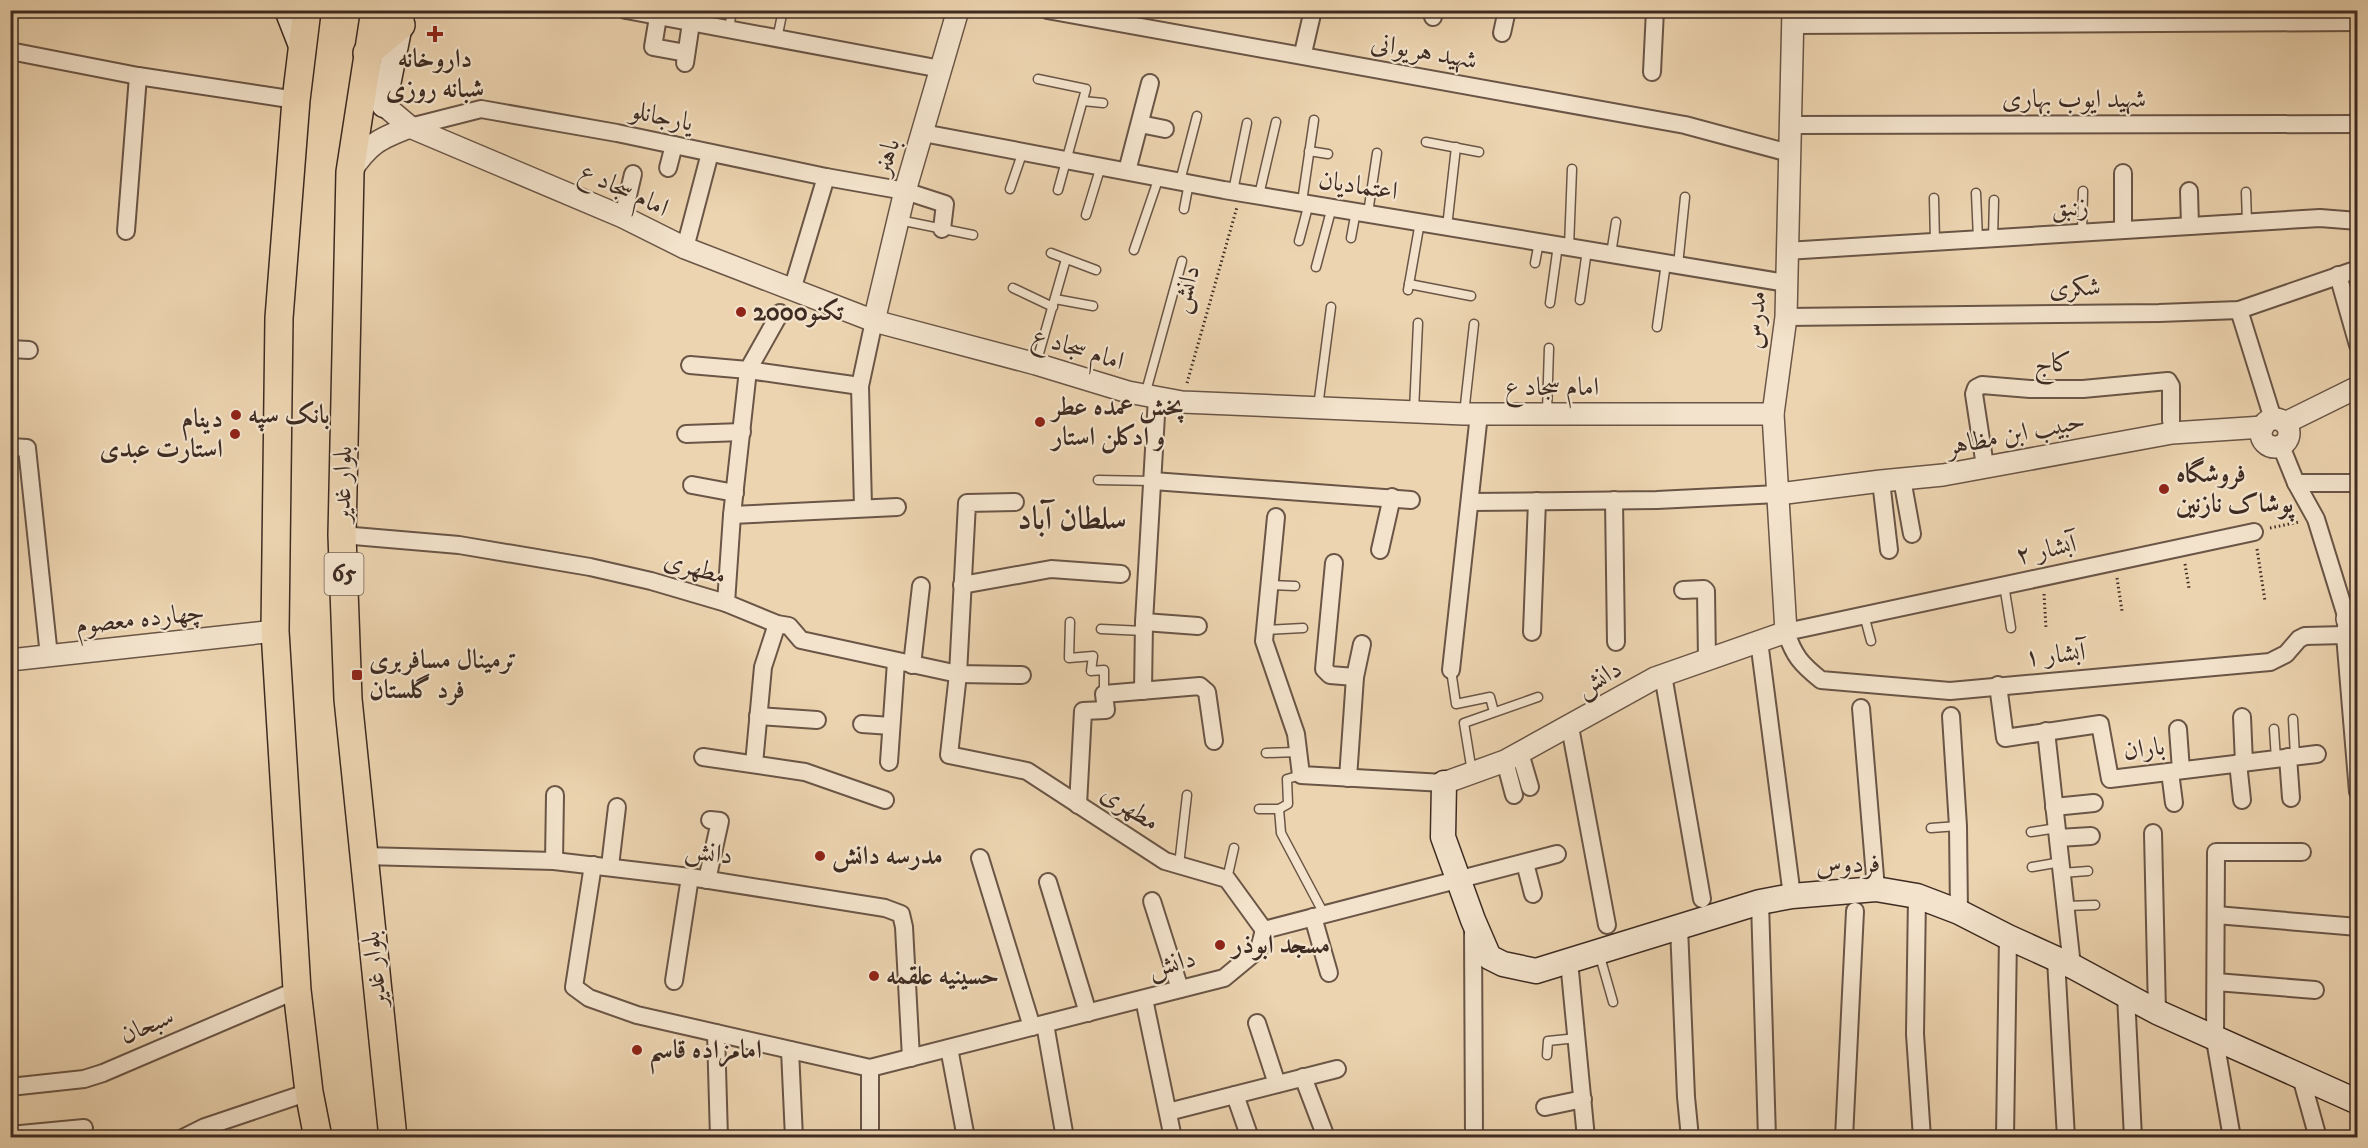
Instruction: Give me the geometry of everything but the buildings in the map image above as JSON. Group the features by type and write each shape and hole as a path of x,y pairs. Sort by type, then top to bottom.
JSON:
{"highway":[{"path":"307,10 296,100 279,318 275,631 297,990 309,1092 318,1137"},
{"name":"بلوار غدیر","path":"375,10 350,172 342,536 348,699 393,1137"},
{"path":"367,65 402,18"}],"main road":[{"path":"287,10 303,51"},
{"path":"384,105 402,18"},
{"name":"فردوس","path":"1444,783 1443,837 1489,957 1503,964 1536,971 1760,902 1792,896 1917,896 1959,912 2064,962 2215,1040 2358,1102"}],"street":[{"path":"626,10 941,69"},
{"name":"باهنر","path":"874,321 904,191 958,10"},
{"name":"شهید هریوانی","path":"1047,10 1686,125 1789,153"},
{"path":"1303,53 1313,10"},
{"path":"1502,33 1508,10"},
{"path":"1652,72 1655,10"},
{"path":"651,14 653,47 686,58 691,23"},
{"path":"1793,18 1926,17 2358,22"},
{"name":"مدرس","path":"1786,632 1773,414 1786,317 1793,18"},
{"path":"10,51 138,76 296,100"},
{"name":"امام سجاد ع","path":"367,65 384,105 410,127 623,217 685,249 874,321 1036,364 1128,392 1182,402 1472,414 1773,414"},
{"path":"126,231 138,76"},
{"path":"1127,171 1150,83"},
{"name":"یارجانلو","path":"410,127 481,109 674,145 904,191 945,204 942,229"},
{"path":"1140,124 1165,129"},
{"name":"شهید ایوب بهاری","path":"1790,125 2358,124"},
{"path":"350,172 364,151 379,140 410,127"},
{"name":"اعتمادیان","path":"922,133 1184,182 1786,283"},
{"path":"668,168 674,145"},
{"path":"685,249 710,153"},
{"path":"2123,173 2123,230"},
{"path":"623,217 633,174"},
{"path":"792,290 826,177"},
{"path":"2189,191 2190,226"},
{"name":"زنبق","path":"1786,251 2320,218 2358,221"},
{"name":"شکری","path":"1786,317 2239,310 2358,269"},
{"path":"2338,275 2358,345"},
{"path":"2239,310 2274,423 2262,436 2271,447 2281,446 2296,483 2316,519 2350,624 2358,792"},
{"path":"726,603 732,515 748,370 780,313"},
{"path":"863,507 860,386 874,321"},
{"path":"10,349 29,350"},
{"path":"690,365 748,370 860,386"},
{"name":"کاج","path":"1984,466 1974,394 1976,388 1982,385 2030,389 2082,389 2163,380 2168,381 2171,386 2171,422"},
{"name":"حبیب ابن مظاهر","path":"1778,494 1943,475 2172,432 2274,423 2358,387"},
{"path":"1143,691 1144,626 1153,481 1151,396"},
{"path":"1451,670 1470,502 1472,414"},
{"path":"686,434 742,432"},
{"path":"10,447 27,448 49,657"},
{"path":"1902,479 1912,534"},
{"path":"1153,481 1410,500"},
{"path":"1881,481 1889,550"},
{"path":"2296,483 2358,483"},
{"path":"692,485 735,494"},
{"path":"1470,502 1778,494"},
{"path":"1380,550 1392,497"},
{"path":"1614,500 1616,642"},
{"path":"1532,632 1538,501"},
{"path":"958,674 967,502 1015,502"},
{"path":"732,515 897,507"},
{"path":"1276,517 1264,641 1296,734 1301,775 1444,783"},
{"name":"آبشار ۲","path":"1786,632 2254,532"},
{"name":"مطهری","path":"342,536 459,545 590,567 651,581 726,603 777,624 789,626 801,640 958,674 1022,675"},
{"path":"1334,563 1324,669 1330,675 1355,677"},
{"path":"962,585 1051,569 1121,574"},
{"path":"912,665 921,586"},
{"path":"1683,590 1704,589 1706,591 1707,660"},
{"path":"754,764 763,667 777,624"},
{"name":"آبشار ۱","path":"1786,632 1793,653 1821,680 1950,691 2270,662 2286,654 2299,639 2305,636 2350,624"},
{"path":"1144,626 1198,626"},
{"name":"چهارده معصوم","path":"10,660 275,631"},
{"name":"دانش","path":"1444,783 1513,757 1663,675 1786,632"},
{"path":"1759,641 1792,896"},
{"path":"1348,778 1355,677 1362,644"},
{"path":"889,762 896,662"},
{"name":"مطهری","path":"958,674 949,754 1027,771 1165,861 1227,879"},
{"path":"1663,675 1702,898"},
{"path":"1078,805 1083,711 1107,710 1104,694 1200,686 1207,692 1214,741"},
{"name":"باران","path":"1998,686 2005,738 2100,724 2110,779 2317,754"},
{"path":"1844,1137 1862,897 1861,708"},
{"path":"758,716 817,720"},
{"path":"1952,716 1958,826 1959,912"},
{"path":"2242,717 2242,800"},
{"path":"862,724 891,726"},
{"path":"1570,727 1607,925"},
{"path":"2174,802 2178,729"},
{"path":"2046,731 2066,906 2064,962 2066,1137"},
{"path":"703,757 805,772 885,800"},
{"path":"1513,757 1530,787"},
{"path":"1513,757 1514,795"},
{"path":"2286,757 2291,798"},
{"path":"554,861 555,795"},
{"path":"2054,807 2094,803"},
{"path":"610,866 617,807"},
{"path":"674,981 699,878 720,821 711,820"},
{"path":"2057,833 2091,836"},
{"path":"2153,833 2157,1012"},
{"path":"2232,1137 2215,1040 2216,852 2302,852"},
{"path":"1227,879 1264,930 1557,854"},
{"name":"دانش","path":"363,856 554,861 610,866 885,908 901,914 904,927 911,1058"},
{"path":"980,858 1039,1025 1065,1137"},
{"path":"1525,863 1533,894"},
{"path":"593,865 574,987 589,998 637,1015 870,1068 870,1137"},
{"path":"1048,882 1088,1013"},
{"path":"1917,896 1915,1034 1922,1137"},
{"path":"1152,901 1180,990"},
{"path":"1760,902 1767,1137"},
{"path":"2216,915 2358,927"},
{"path":"1318,916 1329,973"},
{"path":"1473,920 1474,1137"},
{"path":"1679,927 1686,1097 1690,1137"},
{"name":"دانش","path":"870,1068 1224,978 1259,949 1264,930"},
{"path":"2005,1137 2008,937"},
{"path":"1569,961 1586,1137"},
{"path":"2216,982 2315,990"},
{"name":"سبحان","path":"10,1087 84,1079 297,990"},
{"path":"2126,995 2133,1137"},
{"path":"1144,999 1173,1137"},
{"path":"1257,1023 1277,1084"},
{"path":"716,1033 719,1137"},
{"path":"950,1048 966,1137"},
{"path":"790,1050 794,1137"},
{"path":"1168,1112 1336,1069"},
{"path":"1303,1077 1324,1132"},
{"path":"2301,1077 2318,1137"},
{"path":"183,1137 205,1127 309,1092"},
{"path":"1235,1095 1250,1137"},
{"path":"1545,1107 1583,1099"},
{"path":"10,1136 84,1128"}],"lane":[{"path":"728,30 732,10"},
{"path":"777,39 783,10"},
{"path":"1038,79 1086,89 1058,190"},
{"path":"1083,100 1103,103"},
{"path":"1184,209 1184,182 1197,116"},
{"path":"1299,241 1314,120"},
{"path":"1259,195 1276,122"},
{"path":"1237,191 1247,123"},
{"path":"1426,142 1479,152"},
{"path":"1447,226 1456,147"},
{"path":"1010,189 1023,151"},
{"path":"1309,151 1328,154"},
{"path":"1351,238 1362,212 1377,153"},
{"path":"1086,215 1101,166"},
{"path":"1550,303 1564,246 1572,169"},
{"path":"1134,250 1159,177"},
{"path":"2082,232 2083,191"},
{"path":"2246,192 2247,222"},
{"path":"1976,193 1986,238"},
{"path":"1657,327 1685,197"},
{"path":"1934,198 1935,242"},
{"path":"1986,238 1994,200"},
{"path":"1316,267 1332,207"},
{"path":"897,220 973,235"},
{"path":"1420,222 1409,287 1471,296"},
{"path":"1611,254 1616,222"},
{"path":"1535,263 1539,242"},
{"path":"1580,300 1587,250"},
{"path":"1051,254 1096,270"},
{"path":"1036,364 1066,259"},
{"path":"1151,396 1182,261"},
{"path":"1013,288 1054,303 1094,306"},
{"path":"1318,408 1331,307"},
{"path":"1414,412 1418,323"},
{"path":"1472,414 1474,324"},
{"path":"1547,413 1549,348"},
{"path":"1098,480 1153,481"},
{"path":"1269,585 1295,586"},
{"path":"2004,585 2011,628"},
{"path":"1864,615 1871,641"},
{"path":"1070,622 1069,658 1093,656 1091,671 1104,670 1104,694"},
{"path":"1101,629 1144,626"},
{"path":"1264,630 1303,628"},
{"path":"1451,670 1456,704 1490,697 1494,712"},
{"path":"1472,773 1464,723 1538,697"},
{"path":"2286,757 2292,718"},
{"path":"2274,729 2286,757"},
{"path":"1266,753 1298,752"},
{"path":"1259,809 1279,809 1288,804 1287,779 1301,775"},
{"path":"1179,865 1187,795"},
{"path":"1279,809 1281,833 1318,916"},
{"path":"1931,828 1958,826"},
{"path":"2031,832 2057,833"},
{"path":"1227,879 1234,848"},
{"path":"2032,867 2088,871"},
{"path":"2066,906 2095,905"},
{"path":"1599,952 1613,1002"},
{"path":"1547,1054 1548,1041 1576,1038"}],"path":[{"name":"دانش","path":"1182,402 1237,191"},
{"path":"2265,601 2254,532 2316,519"},
{"path":"2182,547 2189,588"},
{"path":"2114,562 2122,611"},
{"path":"2043,577 2046,628"}],"place":[{"name":"داروخانه شبانه روزی","path":"435,34"},
{"name":"تکنو2000","path":"741,312"},
{"name":"بانک سپه","path":"236,415"},
{"name":"پخش عمده عطر و ادکلن استار","path":"1040,422"},
{"name":"دینام استارت عبدی","path":"235,434"},
{"name":"فروشگاه پوشاک نازنین","path":"2164,489"},
{"name":"ترمینال مسافربری فرد گلستان","path":"357,675"},
{"name":"مدرسه دانش","path":"820,856"},
{"name":"مسجد ابوذر","path":"1220,945"},
{"name":"حسینیه علقمه","path":"874,976"},
{"name":"امامزاده قاسم","path":"637,1050"}],"district":[{"name":"سلطان آباد","path":"1072,520"}]}
